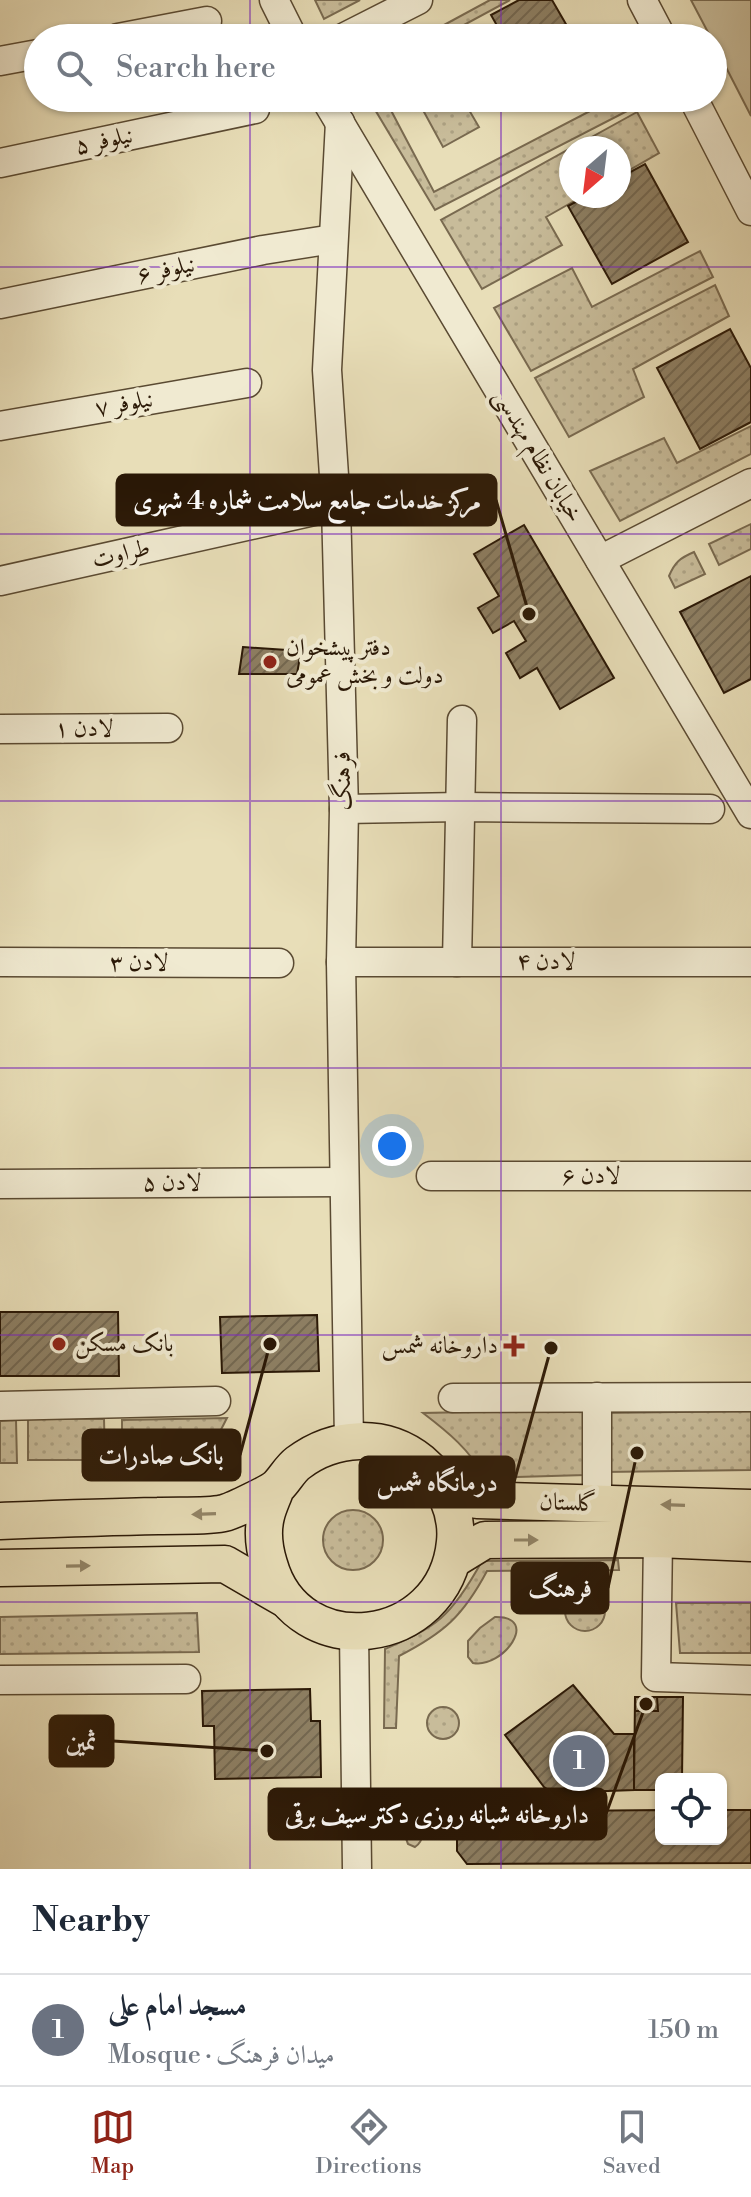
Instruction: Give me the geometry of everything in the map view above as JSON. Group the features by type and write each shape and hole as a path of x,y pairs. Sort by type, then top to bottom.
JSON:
{"main road":[{"path":"0,1568 225,1564 329,1627 354,1632 388,1628 417,1614 441,1589 454,1559 454,1518 438,1480 420,1462 398,1448 374,1441 349,1441 320,1449 295,1465 276,1488 266,1516 264,1545 272,1574 287,1600"},
{"name":"گلستان","path":"438,1480 477,1500 751,1508"},
{"path":"0,1521 224,1514 276,1488"},
{"name":"گلستان","path":"454,1559 485,1540 658,1539 751,1543"}],"street":[{"path":"274,0 286,24"},
{"path":"371,24 418,0"},
{"path":"642,0 655,24"},
{"path":"191,24 207,21"},
{"path":"0,61 24,57"},
{"name":"نیلوفر ۵","path":"0,163 241,112"},
{"name":"خیابان نظام مهندسی","path":"334,112 751,814"},
{"path":"700,112 751,211"},
{"name":"فرهنگ","path":"340,122 327,370 336,506 344,809 341,962 349,1441"},
{"name":"نیلوفر ۶","path":"0,304 263,250 333,239"},
{"name":"نیلوفر ۷","path":"0,426 247,383"},
{"path":"600,560 751,483"},
{"name":"طراوت","path":"0,581 336,506"},
{"path":"457,962 462,720"},
{"name":"لادن ۱","path":"0,729 168,728"},
{"path":"344,809 710,809"},
{"name":"لادن ۳","path":"0,962 279,963"},
{"name":"لادن ۴","path":"341,962 751,962"},
{"name":"لادن ۶","path":"431,1176 751,1176"},
{"name":"لادن ۵","path":"0,1184 343,1182"},
{"path":"597,1397 597,1503"},
{"path":"453,1398 751,1397"},
{"path":"0,1406 216,1401"},
{"path":"658,1539 656,1677 751,1680"},
{"path":"354,1632 357,1869"},
{"path":"0,1680 186,1679"}],"shaded area":[{"path":"315,0 360,0 324,19"},
{"path":"490,0 510,0 466,24 446,24"},
{"path":"691,0 751,0 751,116 727,69 727,24 704,24"},
{"path":"376,112 392,112 434,192 588,112 625,112 579,136 559,136 559,146 435,210"},
{"path":"424,112 470,112 479,127 443,147"},
{"path":"637,112 659,153 631,169 631,136 594,136"},
{"path":"559,155 559,208 562,208 546,217 562,245 482,289 441,220"},
{"path":"700,251 713,277 531,371 494,308 572,268 592,307"},
{"path":"715,285 729,316 633,369 644,397 569,437 535,378"},
{"path":"751,426 751,454 620,521 590,471 664,438 677,463"},
{"path":"751,524 751,549 719,565 709,544"},
{"path":"694,552 705,574 675,588 669,576 671,571 678,561"},
{"path":"583,1410 585,1475 485,1478 458,1442 423,1413"},
{"path":"751,1411 751,1470 605,1472 604,1413"},
{"path":"28,1418 104,1419 105,1460 28,1460"},
{"path":"227,1418 212,1443 197,1453 165,1458 122,1458 122,1420"},
{"path":"16,1420 17,1463 0,1463 0,1421"},
{"path":"353,1510 374,1519 383,1540 374,1561 353,1570 332,1561 323,1540 332,1519"},
{"path":"618,1560 619,1570 487,1571 451,1622 399,1656 396,1728 384,1728 385,1649 421,1632 441,1618 459,1599 482,1561"},
{"path":"585,1591 599,1597 605,1611 599,1625 585,1631 571,1625 565,1611 571,1597"},
{"path":"676,1603 751,1603 751,1653 680,1653"},
{"path":"197,1613 199,1652 0,1654 0,1617"},
{"path":"495,1617 508,1619 515,1625 512,1642 496,1658 473,1663 468,1657 468,1641"},
{"path":"443,1707 454,1712 459,1723 454,1734 443,1739 432,1734 427,1723 432,1712"},
{"path":"417,1801 423,1808 424,1830 415,1847 408,1844 404,1824 409,1803"}],"building":[{"path":"519,0 552,0 566,24 496,24 491,15"},
{"path":"645,164 688,242 612,284 569,208 631,208 631,172"},
{"path":"730,329 751,368 751,422 700,449 657,368"},
{"path":"524,525 614,678 560,709 537,668 520,678 506,653 526,641 514,621 493,633 478,608 499,596 474,554"},
{"path":"751,576 751,679 724,693 680,612"},
{"name":"دفتر پیشخوان دولت و بخش عمومی","path":"243,647 301,651 297,674 239,674"},
{"name":"بانک مسکن","path":"0,1312 118,1312 119,1376 0,1376"},
{"path":"317,1315 319,1371 222,1373 220,1317"},
{"path":"573,1685 614,1734 634,1734 634,1790 553,1793 544,1787 505,1735"},
{"path":"310,1689 311,1721 320,1721 321,1777 215,1779 214,1726 203,1726 202,1691"},
{"path":"635,1697 683,1697 682,1773 655,1773 655,1790 634,1790"},
{"path":"635,1697 657,1697 658,1711 635,1711"},
{"path":"655,1810 655,1845 727,1845 727,1810 751,1810 751,1863 467,1864 457,1851 457,1812"}],"place":[{"name":"مرکز خدمات جامع سلامت شماره 4 شهری","path":"529,614"},
{"name":"دفتر پیشخوان دولت و بخش عمومی","path":"270,662"},
{"name":"بانک مسکن","path":"59,1344"},
{"name":"بانک صادرات","path":"270,1344"},
{"name":"داروخانه شمس","path":"514,1346"},
{"name":"درمانگاه شمس","path":"551,1348"},
{"name":"فرهنگ","path":"637,1453"},
{"name":"داروخانه شبانه روزی دکتر سیف برقی","path":"646,1704"},
{"name":"ثمین","path":"267,1751"},
{"name":"مسجد امام علی","path":"579,1761"}]}
